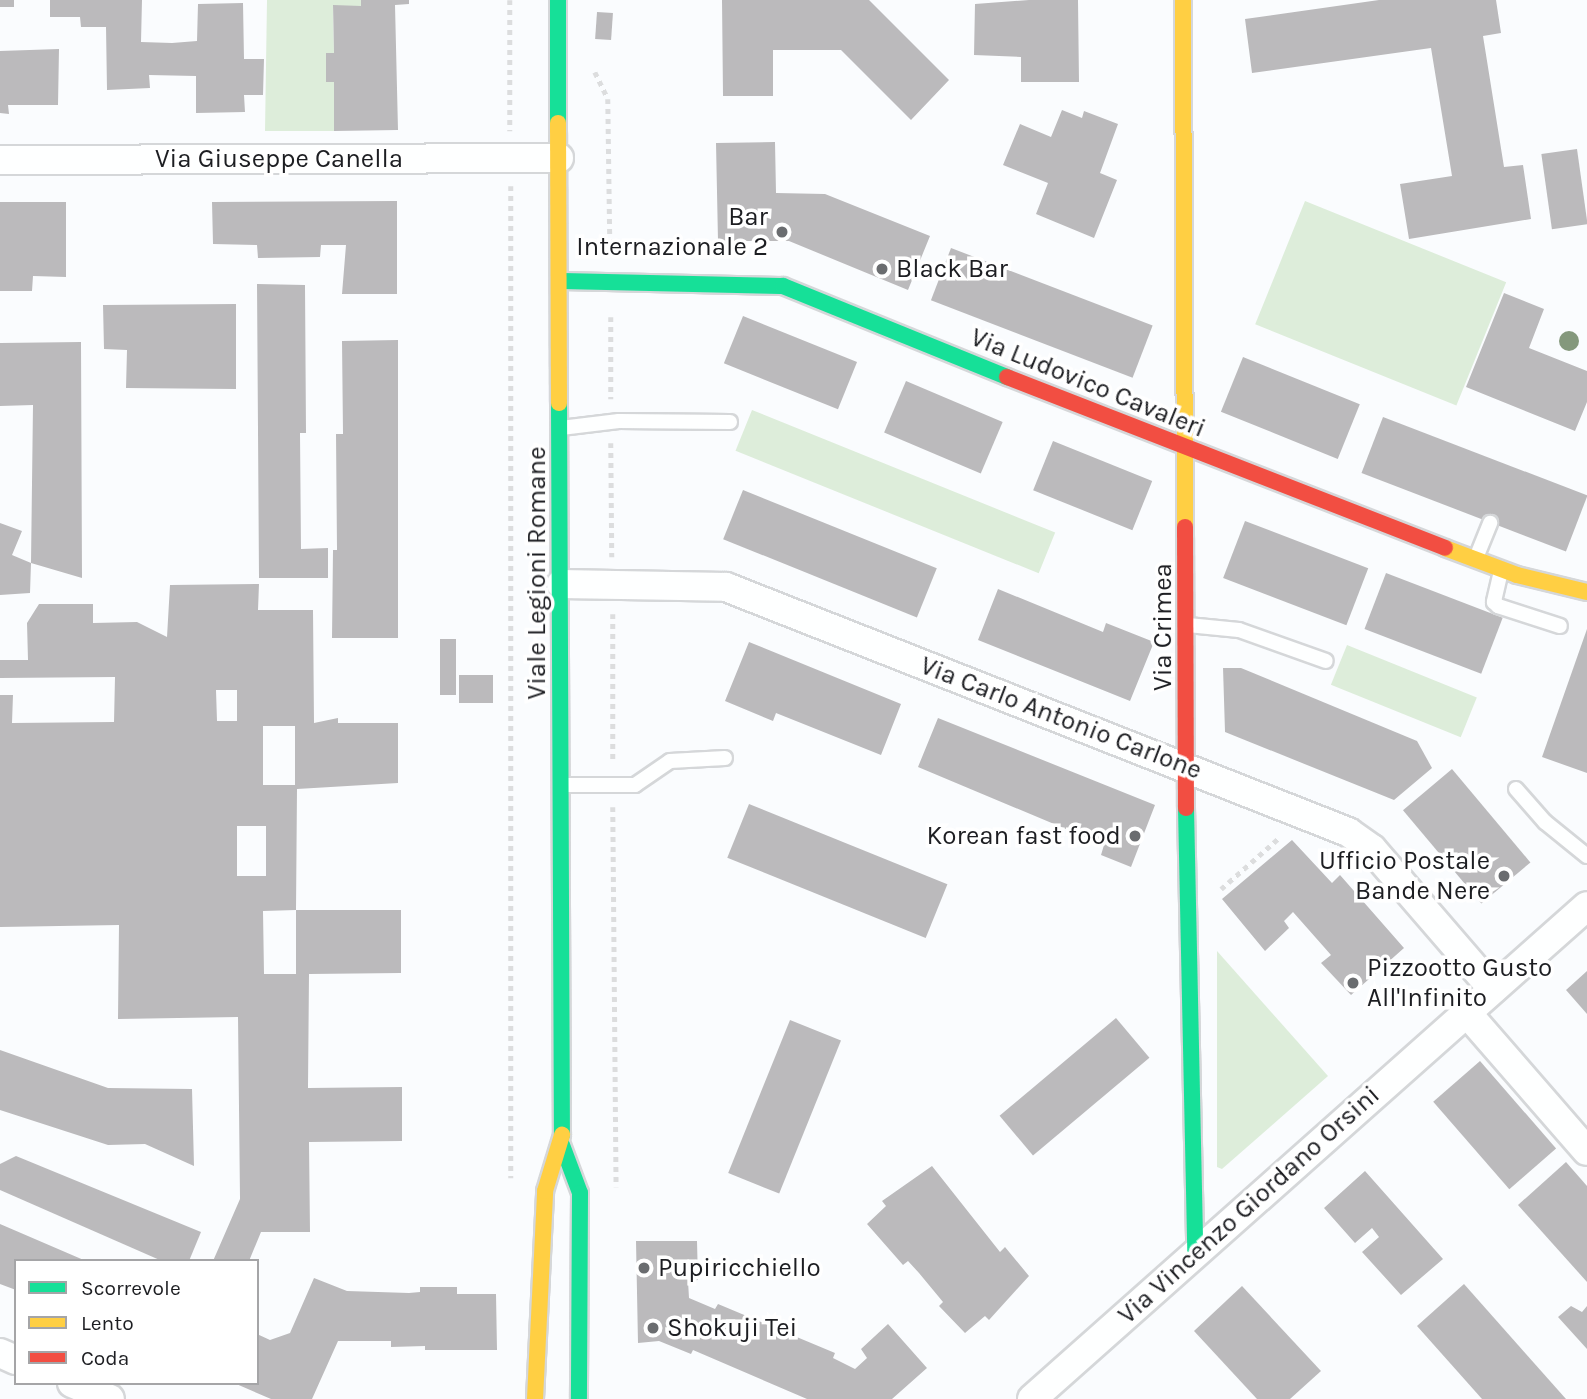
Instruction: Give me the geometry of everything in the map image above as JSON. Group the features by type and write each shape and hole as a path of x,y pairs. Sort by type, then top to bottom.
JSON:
{"street":[{"name":"Viale Legioni Romane","path":"535,1399 545,1191 562,1145 563,785 558,0"},
{"name":"Via Crimea","path":"1183,0 1187,768 1195,1254"},
{"name":"Via Giuseppe Canella","path":"0,160 559,158"},
{"name":"Via Ludovico Cavaleri","path":"560,281 783,286 1186,450 1475,560 1587,592"},
{"name":"Via Carlo Antonio Carlone","path":"561,584 726,587 1187,768 1362,840 1493,989"},
{"name":"Via Vincenzo Giordano Orsini","path":"1032,1399 1587,906"},
{"path":"1466,1012 1587,1151"},
{"name":"Viale Legioni Romane","path":"562,1145 580,1193 579,1399"},
{"path":"77,1385 110,1399"}],"lane":[{"path":"561,428 611,422 730,422"},
{"path":"1475,560 1490,523"},
{"path":"1501,569 1494,602 1498,606 1560,626"},
{"path":"1187,625 1239,630 1326,661"},
{"path":"563,785 635,785 670,761 725,758"},
{"path":"1516,789 1545,822 1587,856"}],"path":[{"path":"510,0 510,143"},
{"path":"591,65 608,99 610,252"},
{"path":"511,190 511,1194"},
{"path":"611,312 616,1195"},
{"path":"1214,895 1286,832"}],"green space":[{"path":"267,0 361,0 361,6 333,6 334,53 326,53 326,82 334,82 334,131 265,131"},
{"path":"1305,201 1506,282 1456,406 1255,324"},
{"path":"752,410 1055,532 1039,573 736,451"},
{"path":"1347,645 1477,697 1461,737 1331,685"},
{"path":"1217,951 1328,1076 1222,1169 1217,1167"}],"building":[{"path":"0,0 14,0 14,7 0,7"},
{"path":"50,0 142,0 141,42 172,43 197,41 198,4 243,3 244,59 264,59 263,95 244,95 245,112 196,113 196,76 149,75 150,88 107,90 106,27 81,27 80,17 50,17"},
{"path":"361,0 409,0 409,4 395,5 398,130 334,131 334,82 326,82 326,53 334,53 333,5 361,6"},
{"path":"722,0 869,0 949,80 911,120 841,50 773,50 773,96 723,96"},
{"path":"1078,0 1079,82 1021,82 1021,57 974,55 975,4"},
{"path":"1379,0 1496,0 1501,33 1483,36 1504,167 1523,165 1531,219 1409,239 1400,184 1452,176 1431,48 1252,73 1245,19"},
{"path":"597,12 613,13 611,40 595,39"},
{"path":"59,49 58,105 8,105 9,114 0,113 0,51"},
{"path":"1062,110 1082,118 1084,111 1118,124 1100,173 1117,180 1094,238 1036,214 1048,183 1003,165 1020,124 1051,137"},
{"path":"775,142 776,193 825,194 930,236 908,290 789,241 718,241 716,143"},
{"path":"1577,149 1587,224 1552,229 1541,154"},
{"path":"397,201 397,294 342,294 346,245 321,245 320,257 258,258 257,245 213,244 212,202"},
{"path":"0,202 66,202 66,277 33,276 32,291 0,291"},
{"path":"951,248 1153,325 1133,378 931,300"},
{"path":"257,284 305,285 306,433 300,433 301,549 328,548 328,578 259,578"},
{"path":"1504,293 1544,309 1529,348 1587,371 1587,402 1575,431 1466,387"},
{"path":"236,304 236,389 126,388 127,350 104,349 103,305"},
{"path":"743,316 857,362 838,409 724,363"},
{"path":"398,340 398,638 332,638 333,550 337,550 336,434 343,434 342,341"},
{"path":"81,342 82,578 31,563 33,405 0,406 0,343"},
{"path":"1243,357 1360,404 1338,459 1221,412"},
{"path":"906,381 1003,422 981,474 884,433"},
{"path":"1383,417 1587,495 1566,551 1361,473"},
{"path":"1053,441 1152,481 1132,530 1033,490"},
{"path":"743,490 937,568 917,617 723,539"},
{"path":"1245,521 1368,568 1346,625 1223,578"},
{"path":"0,523 22,531 12,555 31,563 30,593 0,595"},
{"path":"1386,573 1503,618 1481,674 1364,629"},
{"path":"259,584 258,610 313,610 314,723 338,718 338,723 398,723 398,783 297,789 296,910 401,910 401,973 309,974 308,1088 402,1087 402,1141 309,1142 310,1232 261,1232 250,1259 214,1259 240,1199 238,1017 118,1019 119,925 0,927 0,695 13,695 12,723 114,722 115,677 0,678 0,660 28,660 27,623 39,604 93,604 93,623 137,622 167,637 170,585","holes":["216,690 237,690 237,721 217,721","263,726 295,726 295,785 263,785","237,826 266,826 266,876 237,876","296,910 296,974 264,974 263,911"]},
{"path":"998,589 1103,632 1106,623 1154,642 1130,701 978,640"},
{"path":"1587,629 1587,773 1542,757"},
{"path":"440,639 456,639 456,695 440,695"},
{"path":"749,642 901,704 881,755 776,713 773,721 725,701"},
{"path":"1223,668 1241,668 1417,741 1432,768 1394,800 1225,732"},
{"path":"459,675 493,675 493,703 459,703"},
{"path":"938,718 1155,805 1131,867 1101,855 1104,845 918,767"},
{"path":"1452,769 1530,862 1481,904 1403,810"},
{"path":"749,804 947,884 926,938 727,858"},
{"path":"1292,840 1332,883 1340,875 1404,948 1351,995 1321,963 1331,955 1293,912 1284,921 1289,928 1265,951 1222,899"},
{"path":"1587,971 1587,1014 1566,990"},
{"path":"1116,1018 1149,1058 1033,1156 1000,1116"},
{"path":"790,1020 841,1041 779,1194 728,1173"},
{"path":"0,1050 108,1088 192,1089 194,1166 145,1144 108,1145 0,1110"},
{"path":"1480,1061 1556,1149 1509,1189 1433,1102"},
{"path":"16,1156 201,1232 190,1259 157,1259 0,1190 0,1164"},
{"path":"1566,1162 1587,1186 1587,1282 1518,1205"},
{"path":"932,1166 1000,1252 1005,1247 1029,1276 989,1320 985,1316 965,1333 939,1306 943,1302 919,1273 908,1261 903,1265 867,1224 886,1206 882,1201"},
{"path":"1365,1171 1443,1259 1401,1295 1362,1252 1379,1237 1372,1228 1355,1243 1324,1208"},
{"path":"0,1224 81,1259 14,1259 14,1289 0,1284"},
{"path":"636,1241 697,1241 698,1280 688,1281 689,1298 715,1309 718,1304 835,1353 833,1358 855,1369 867,1358 861,1349 888,1324 927,1368 892,1399 807,1399 693,1350 691,1354 659,1341 638,1343"},
{"path":"314,1278 347,1291 409,1293 420,1292 420,1287 457,1287 457,1294 496,1294 497,1350 425,1350 425,1346 391,1347 391,1341 338,1341 312,1399 271,1399 239,1385 259,1385 259,1335 270,1340 290,1333"},
{"path":"1464,1284 1566,1399 1482,1399 1417,1326"},
{"path":"1242,1286 1321,1371 1290,1399 1257,1399 1194,1331"},
{"path":"1571,1306 1582,1312 1587,1306 1587,1349 1558,1317"}],"traffic: fast":[{"path":"558,0 558,123"},
{"path":"560,281 783,286 1007,377"},
{"path":"559,403 562,1135"},
{"path":"1186,808 1195,1254"},
{"path":"562,1145 580,1193 579,1399"}],"traffic: slow":[{"path":"1183,0 1185,527"},
{"path":"558,123 559,403"},
{"path":"1445,548 1517,575 1587,592"},
{"path":"535,1399 545,1191 562,1135"}],"traffic: jam":[{"path":"1007,377 1445,548"},
{"path":"1185,527 1186,808"}],"place":[{"name":"Bar Internazionale 2","path":"782,232"},
{"name":"Black Bar","path":"882,269"},
{"name":"Korean fast food","path":"1135,836"},
{"name":"Ufficio Postale Bande Nere","path":"1504,876"},
{"name":"Pizzootto Gusto All'Infinito","path":"1353,983"},
{"name":"Pupiricchiello","path":"644,1268"},
{"name":"Shokuji Tei","path":"653,1328"}]}
